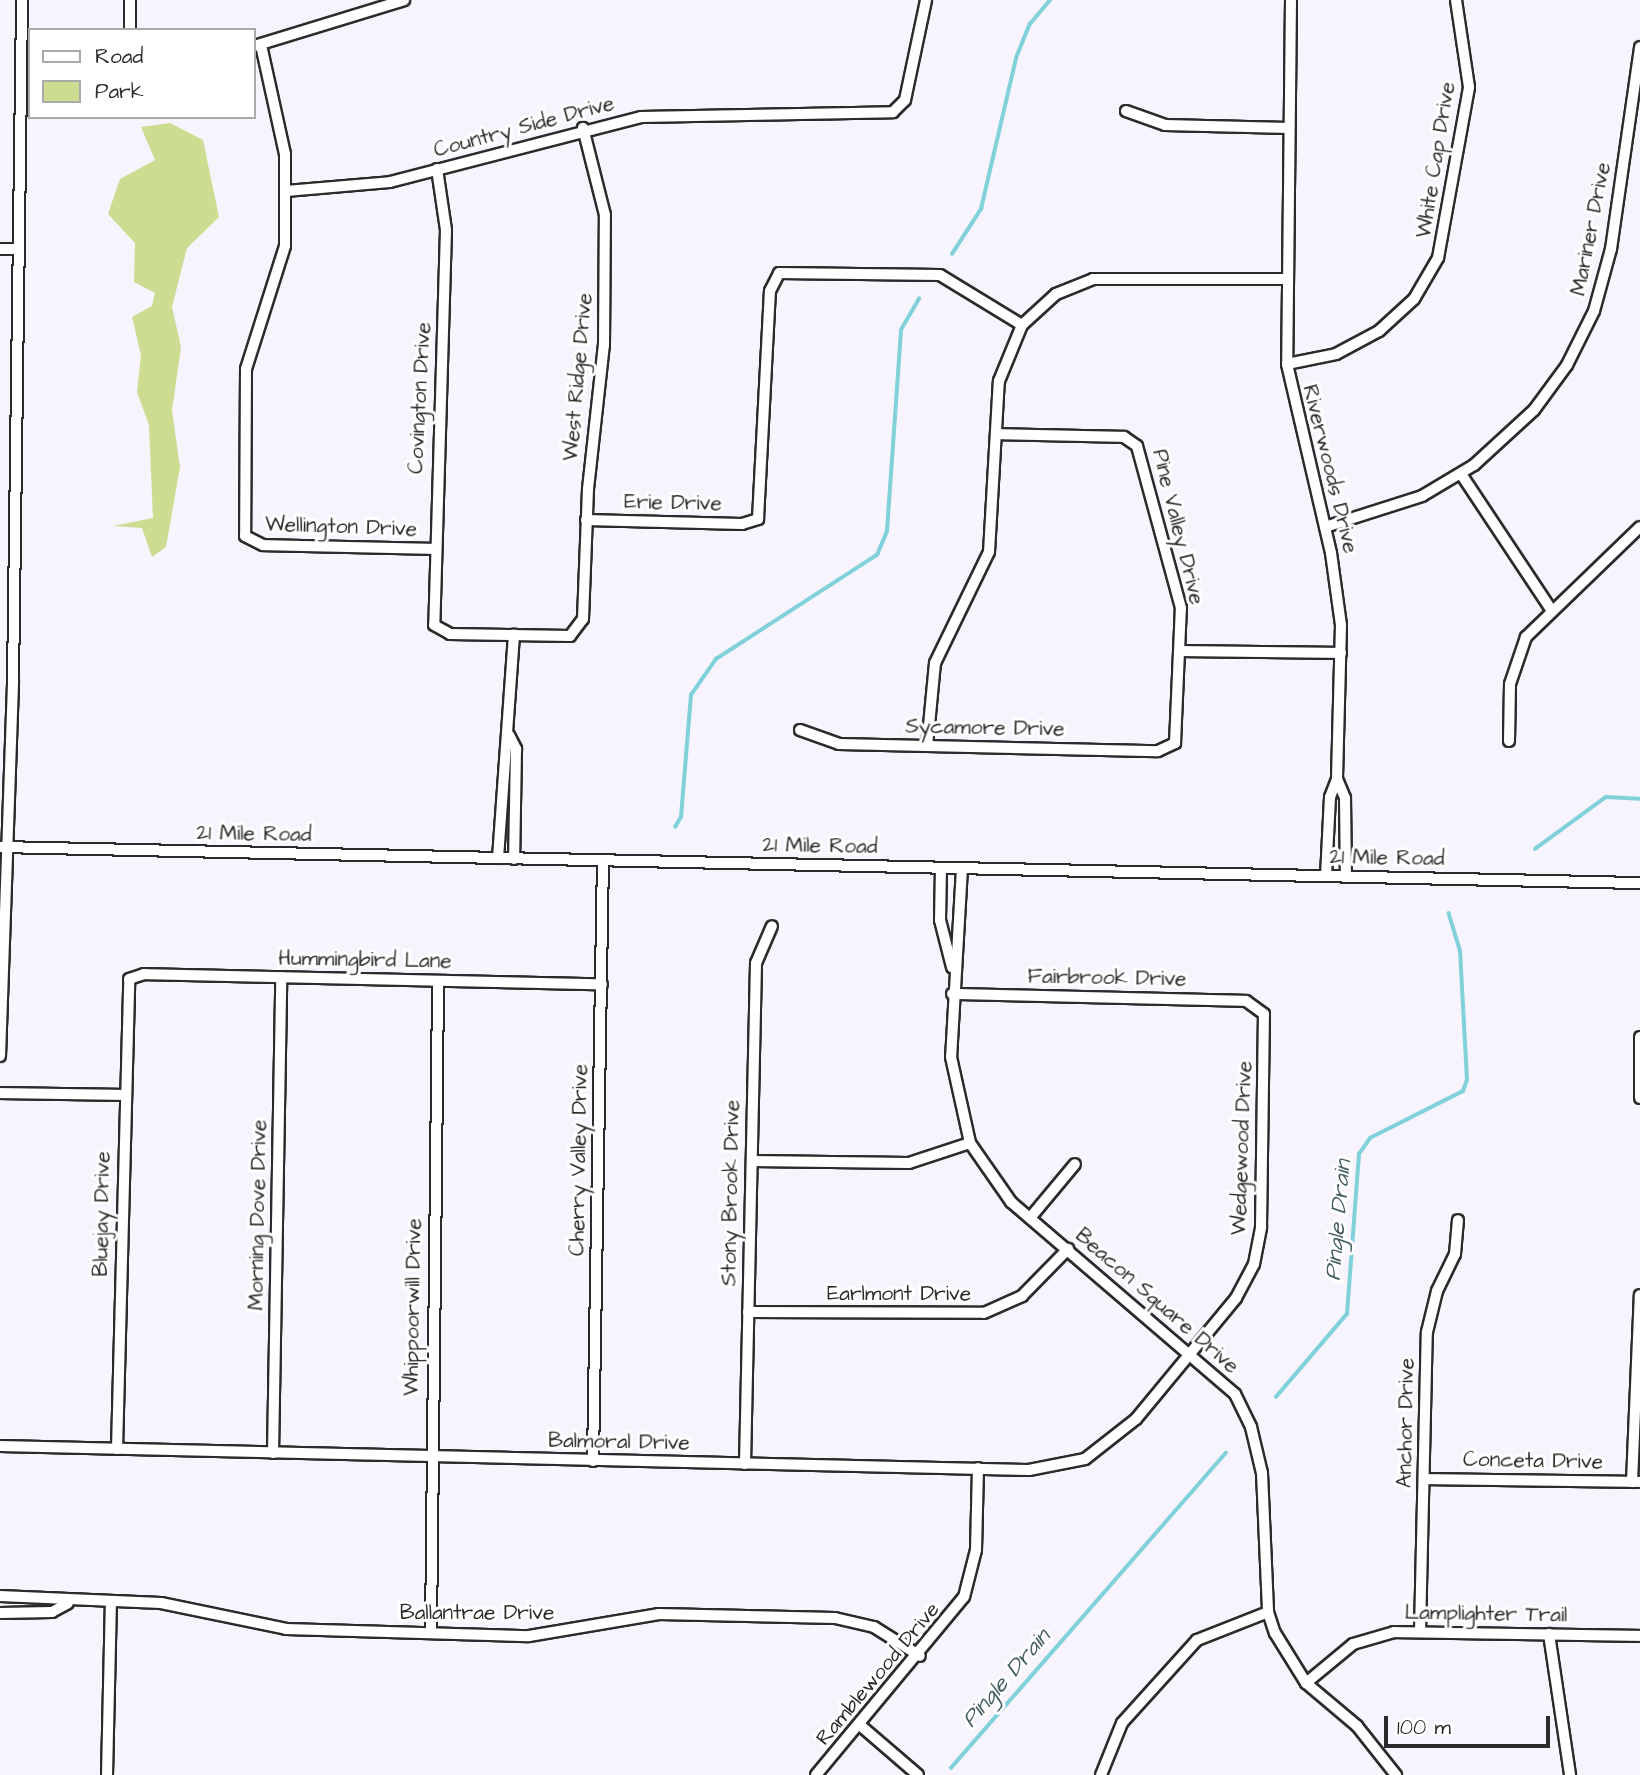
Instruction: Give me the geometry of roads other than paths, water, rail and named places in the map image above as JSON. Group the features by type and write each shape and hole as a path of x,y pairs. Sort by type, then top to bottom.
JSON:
{"street":[{"path":"0,1056 2,847 13,681 16,249 22,0"},
{"path":"130,0 130,28"},
{"path":"286,191 283,140 258,46 404,0"},
{"name":"Country Side Drive","path":"286,191 354,189 583,128 661,115 810,116 899,109 926,0"},
{"name":"Riverwoods Drive","path":"1291,0 1287,364 1294,416 1325,527 1341,653 1338,779 1345,798 1346,876"},
{"name":"White Cap Drive","path":"1287,364 1336,354 1379,331 1414,299 1438,258 1469,87 1456,0"},
{"name":"Mariner Drive","path":"1325,527 1406,502 1461,474 1505,440 1544,398 1594,311 1615,226 1640,47"},
{"path":"1126,111 1165,125 1289,128"},
{"name":"West Ridge Drive","path":"514,635 578,631 586,520 603,365 606,241 583,128"},
{"name":"Covington Drive","path":"437,169 446,230 433,549 437,629 514,635"},
{"name":"Wellington Drive","path":"286,191 281,274 246,369 248,540 433,549"},
{"path":"0,249 16,249"},
{"name":"Erie Drive","path":"586,520 742,524 758,519 775,277 790,271 940,275 1022,325"},
{"path":"928,746 936,663 989,552 1001,369 1022,325 1056,294 1093,279 1286,279"},
{"name":"Pine Valley Drive","path":"996,434 1134,442 1173,571 1183,651 1171,747"},
{"path":"1461,474 1550,608"},
{"path":"1509,741 1515,661 1550,608 1640,527"},
{"path":"498,858 502,749 509,735 514,635"},
{"path":"1183,651 1341,653"},
{"name":"Sycamore Drive","path":"800,730 839,744 1171,747"},
{"path":"509,735 516,749 514,859"},
{"name":"Riverwoods Drive","path":"1326,876 1330,797 1338,779"},
{"name":"21 Mile Road","path":"2,847 1640,883"},
{"name":"Cherry Valley Drive","path":"593,1461 603,861"},
{"name":"Beacon Square Drive","path":"941,868 940,920 952,967"},
{"name":"Beacon Square Drive","path":"962,868 952,967 954,1089 970,1143 999,1189 1235,1394 1251,1427 1266,1502 1268,1612 1306,1683 1357,1726 1396,1775"},
{"name":"Stony Brook Drive","path":"745,1464 756,963 772,926"},
{"name":"Hummingbird Lane","path":"129,979 144,974 602,984"},
{"name":"Morning Dove Drive","path":"273,1453 281,977"},
{"name":"Bluejay Drive","path":"117,1449 123,1095 129,979"},
{"name":"Whippoorwill Drive","path":"431,1633 430,1457 438,981"},
{"name":"Fairbrook Drive","path":"952,994 1246,1001 1260,1007"},
{"name":"Wedgewood Drive","path":"1190,1353 1236,1298 1257,1252 1260,1007"},
{"path":"1640,1037 1640,1098"},
{"path":"0,1093 123,1095"},
{"path":"752,1161 909,1163 970,1143"},
{"path":"1030,1218 1075,1164"},
{"name":"Anchor Drive","path":"1420,1632 1429,1316 1455,1254 1458,1220"},
{"name":"Earlmont Drive","path":"748,1312 984,1313 1022,1296 1068,1249"},
{"path":"1636,1482 1640,1295"},
{"name":"Balmoral Drive","path":"0,1446 593,1461 1058,1468 1097,1453 1136,1419 1190,1353"},
{"name":"Ramblewood Drive","path":"816,1775 920,1657 958,1608 972,1575 978,1468"},
{"name":"Conceta Drive","path":"1425,1479 1636,1482"},
{"name":"Ballantrae Drive","path":"0,1596 68,1603 161,1603 286,1629 544,1636 659,1614 835,1618 874,1627 920,1657"},
{"path":"107,1775 111,1601"},
{"name":"Ballantrae Drive","path":"0,1613 52,1612 68,1603"},
{"path":"1101,1775 1122,1723 1197,1640 1268,1612"},
{"name":"Lamplighter Trail","path":"1306,1683 1353,1644 1420,1632 1640,1636"},
{"path":"1549,1634 1570,1775"},
{"path":"861,1726 918,1775"}],"waterway":[{"path":"952,254 981,209 1016,58 1030,24 1050,0"},
{"path":"675,827 681,817 691,695 716,659 877,555 887,531 901,330 919,299"},
{"name":"Pingle Drain","path":"1535,849 1606,797 1640,799"},
{"name":"Pingle Drain","path":"1276,1397 1347,1314 1359,1154 1370,1138 1463,1091 1467,1080 1460,951 1449,914"},
{"name":"Pingle Drain","path":"951,1768 1226,1453"}]}
